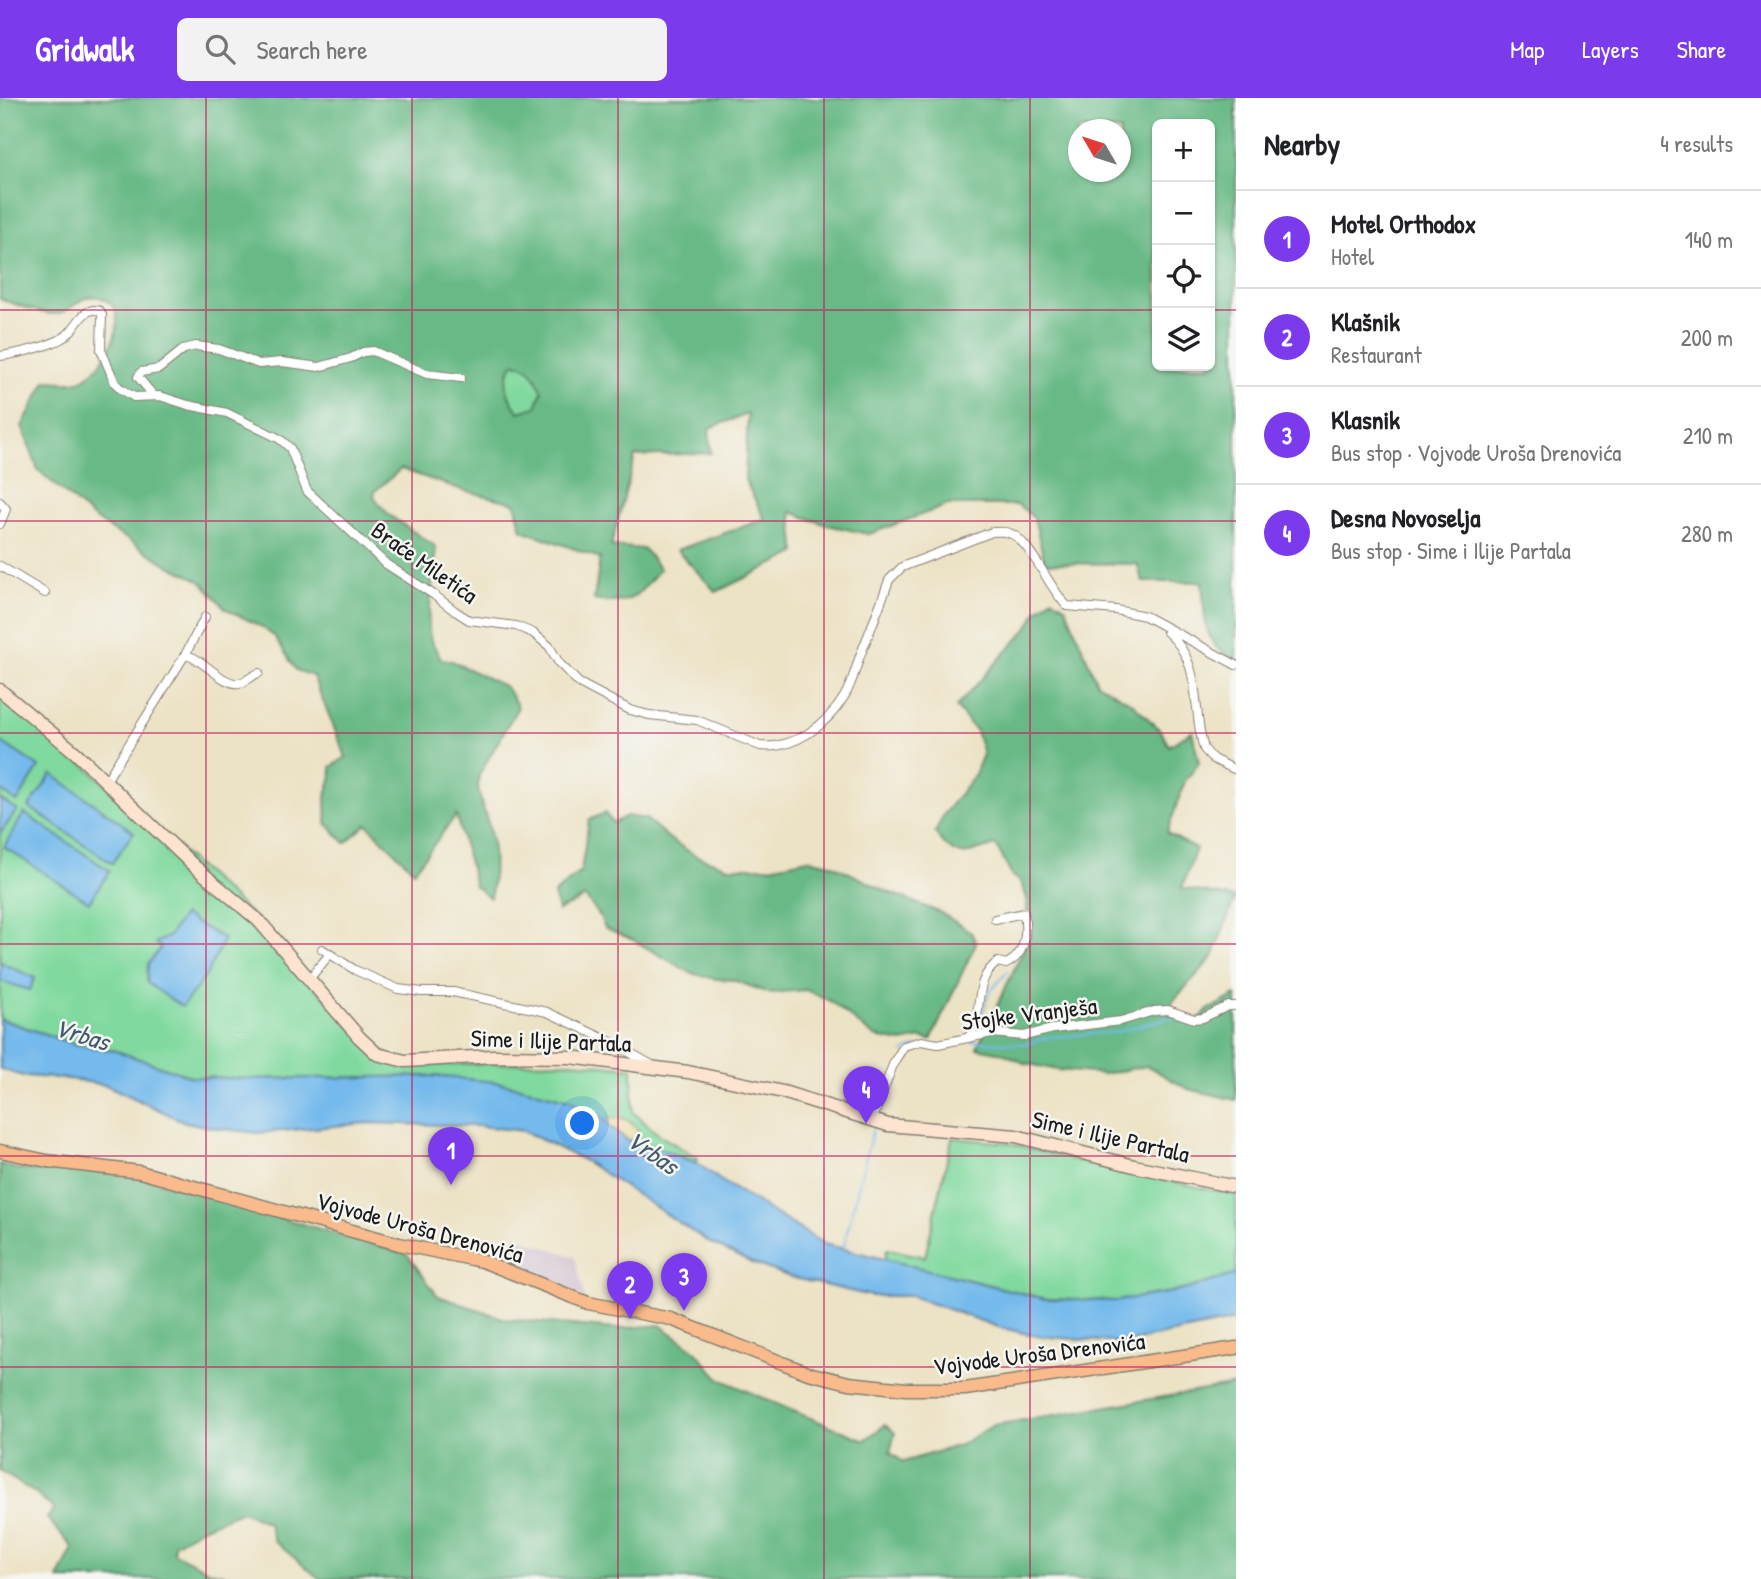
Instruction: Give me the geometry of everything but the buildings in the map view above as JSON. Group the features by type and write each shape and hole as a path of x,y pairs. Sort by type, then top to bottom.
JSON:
{"main road":[{"name":"Vojvode Uroša Drenovića","path":"0,1151 47,1161 140,1172 399,1244 482,1261 588,1303 671,1319 797,1369 849,1383 906,1389 965,1389 1236,1348"}],"street":[{"name":"Braće Miletića","path":"0,356 51,343 66,336 87,311 97,309 102,316 101,350 116,383 134,397 153,395 227,412 280,439 290,448 307,491 386,564 469,620 516,625 533,633 549,646 559,663 579,684 630,710 649,715 697,720 760,746 776,747 788,744 814,728 840,704 850,687 889,580 895,572 984,534 1013,534 1039,564 1051,588 1067,606 1137,614 1157,623"},
{"path":"153,395 138,377 141,372 159,369 184,349 196,346 219,349 259,364 282,362 319,367 373,351 427,374 461,378"},
{"path":"0,502 6,509 0,524"},
{"path":"0,566 45,593"},
{"path":"106,781 185,655 205,617"},
{"path":"1157,623 1236,665"},
{"path":"1157,623 1180,643 1189,664 1204,749 1213,759 1236,770"},
{"path":"185,655 196,659 229,682 238,684 259,673"},
{"name":"Sime i Ilije Partala","path":"0,690 76,753 194,866 259,921 366,1044 386,1058 405,1061 493,1056 570,1057 655,1066 772,1089 872,1121 903,1128 981,1131 1023,1137 1118,1162 1236,1187"},
{"path":"969,1036 976,1026 978,1000 988,973 994,964 1006,964 1016,958 1025,941 1024,912 995,919"},
{"path":"309,979 326,952 355,970 398,989 453,992 547,1012 655,1066"},
{"name":"Stojke Vranješa","path":"872,1121 894,1062 904,1046 921,1041 938,1044 992,1033 1024,1036 1053,1028 1121,1021 1154,1010 1168,1010 1194,1019 1203,1018 1228,1006 1236,1006"}],"shaded area":[{"path":"518,1238 575,1257 585,1300 509,1263"}],"green space":[{"path":"0,98 1236,98 1236,660 1218,648 1210,637 1202,582 1143,582 1137,564 1045,563 1034,518 1018,505 948,505 869,534 827,525 791,512 796,553 716,592 677,550 765,519 745,480 748,414 709,428 711,453 635,456 611,546 644,549 660,569 639,593 617,602 594,600 600,558 522,530 515,503 462,490 401,469 375,491 374,498 389,515 436,547 428,625 431,641 441,659 452,661 506,687 518,707 479,775 479,795 489,827 493,854 490,898 475,886 456,815 414,871 367,824 345,843 326,823 326,797 332,777 331,767 346,757 313,676 296,670 275,637 262,627 226,609 201,581 170,566 95,519 38,470 22,426 46,381 79,381 95,370 114,338 117,317 109,302 95,296 82,300 59,314 33,310 0,299","holes":["514,363 529,369 542,391 536,407 519,412 508,395 506,382"]},
{"path":"514,363 524,364 537,377 542,391 536,407 519,412 508,395 506,382"},
{"path":"1052,598 1065,606 1097,683 1132,703 1161,731 1169,746 1192,731 1199,763 1185,781 1167,833 1196,849 1182,888 1235,898 1213,957 1173,1001 1169,1014 1197,1021 1208,1010 1236,995 1236,1100 1188,1089 1147,1066 1104,1074 1058,1070 1024,1063 1003,1053 977,1048 1027,942 1027,898 1020,881 1012,876 996,845 962,854 950,849 935,833 944,814 975,774 983,754 976,731 956,707 1027,629 1037,611"},
{"path":"0,690 259,921 348,1025 402,1065 572,1062 632,1068 633,1112 659,1135 698,1158 697,1163 632,1140 636,1138 615,1118 605,1120 569,1100 523,1088 436,1076 252,1079 192,1077 116,1051 75,1044 0,1019"},
{"path":"605,813 613,823 627,816 646,819 696,856 729,867 770,867 808,859 831,864 886,891 941,913 971,932 976,943 931,1040 921,1038 902,1042 875,1037 830,1001 806,990 769,993 733,980 691,973 633,940 605,928 600,916 585,897 558,911 554,894 581,871 589,820"},
{"path":"952,1138 1009,1143 1106,1168 1236,1195 1236,1274 1184,1290 1116,1301 1045,1299 885,1259 887,1249 925,1257"},
{"path":"0,1164 17,1169 126,1173 407,1254 438,1296 505,1319 616,1329 660,1325 694,1349 720,1379 865,1440 885,1425 895,1433 890,1452 903,1462 960,1445 994,1425 1236,1385 1236,1579 320,1579 274,1541 268,1523 242,1511 204,1527 174,1544 174,1553 210,1571 241,1579 58,1579 73,1548 47,1518 54,1509 35,1493 0,1471"}],"sand":[{"path":"626,1119 638,1129 636,1138 629,1141 605,1120"}],"water":[{"path":"0,741 39,767 17,802 0,790"},
{"path":"52,774 134,832 112,863 29,807"},
{"path":"0,799 17,810 0,834"},
{"path":"24,813 110,871 89,902 4,847"},
{"path":"183,915 224,939 206,976 182,1007 147,983 148,964 161,948 155,943 169,936"},
{"path":"0,962 35,978 30,990 0,981"},
{"name":"Vrbas","path":"0,1019 74,1044 116,1051 192,1077 252,1079 436,1076 520,1087 569,1100 605,1120 629,1141 650,1145 697,1163 824,1244 1045,1299 1116,1301 1184,1290 1236,1274 1236,1320 1124,1343 1037,1336 998,1327 911,1296 871,1296 790,1277 710,1243 585,1161 524,1131 479,1126 368,1123 258,1133 185,1122 106,1085 23,1076 0,1069"}],"waterway":[{"path":"980,1019 989,993 1008,971"},
{"path":"971,1041 1024,1044 1051,1037 1117,1032 1166,1018 1174,1019"},
{"path":"904,1052 916,1047 959,1044"},
{"path":"843,1249 873,1128"}],"place":[{"name":"Desna Novoselja","path":"866,1124"},
{"name":"Motel Orthodox","path":"451,1185"},
{"name":"Klasnik","path":"684,1311"},
{"name":"Klašnik","path":"630,1319"}]}
